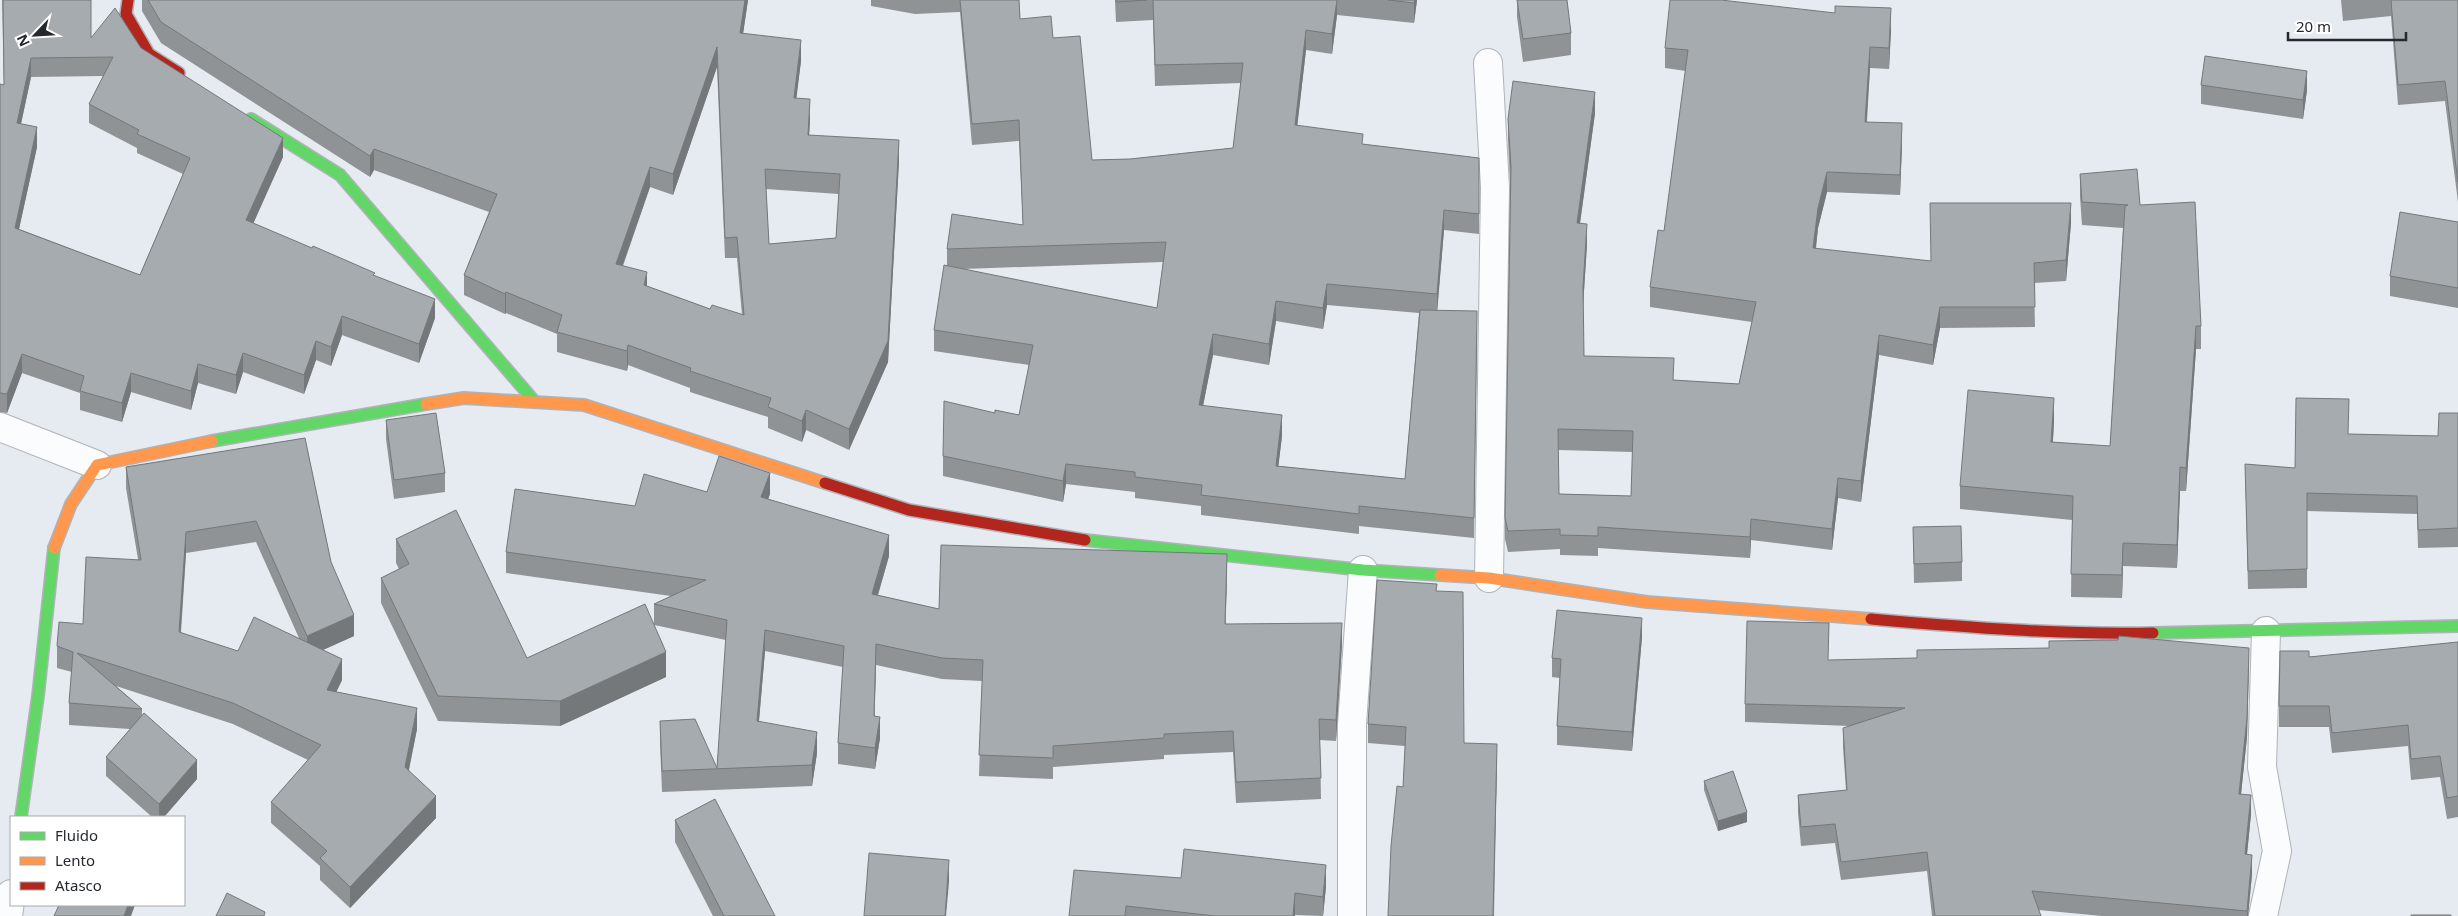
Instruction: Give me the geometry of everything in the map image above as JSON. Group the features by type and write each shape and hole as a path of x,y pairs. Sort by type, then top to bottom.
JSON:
{"street":[{"path":"128,0 126,14 148,54 190,80"},
{"path":"1488,63 1495,187 1489,578"},
{"path":"240,112 340,175 534,402"},
{"path":"0,427 97,464 222,439 464,398 584,405 909,510 1083,540 1364,570 1489,578 1647,602 2032,632 2085,634 2266,632 2458,626"},
{"path":"22,816 38,696 53,551 71,504 97,464"},
{"path":"1352,916 1352,724 1364,570"},
{"path":"2263,916 2277,851 2262,767 2266,632"},
{"path":"8,916 10,901"}],"building":[{"path":"3,0 91,0 91,38 115,8 141,48 283,138 246,220 312,248 313,246 375,273 373,275 435,299 419,344 342,316 331,347 316,341 304,375 243,353 236,375 198,364 191,391 131,373 122,403 80,391 84,376 22,354 7,394 0,393 0,84 4,85","holes":["113,57 89,104 139,130 137,134 190,158 140,275 15,228 37,127 17,123 31,58"]},
{"path":"148,0 745,0 740,33 801,40 794,98 810,99 808,135 899,140 888,341 849,429 806,410 802,421 768,407 771,398 690,371 691,368 628,345 627,351 557,332 562,315 506,292 505,294 464,275 497,194 374,149 370,156 161,22","holes":["717,47 725,238 737,237 744,315 712,305 710,309 644,285 647,272 616,264 650,167 673,174","765,169 840,174 836,238 769,244"]},
{"path":"960,0 1019,0 1020,19 1051,16 1053,38 1080,36 1092,160 1130,159 1233,148 1243,63 1155,65 1153,0 1337,0 1332,34 1306,30 1295,125 1363,134 1362,144 1479,158 1479,214 1444,210 1437,294 1327,284 1323,308 1276,301 1269,344 1213,334 1199,405 1282,415 1276,466 1405,479 1420,310 1477,311 1474,518 1359,506 1359,514 1201,495 1202,485 1135,477 1135,472 1066,464 1063,481 943,456 944,401 995,413 995,410 1019,415 1033,345 934,330 944,265 1157,308 1166,242 947,249 952,214 1023,225 1019,120 972,124"},
{"path":"1116,0 1147,0 1116,2"},
{"path":"1388,0 1415,0 1414,3"},
{"path":"1517,0 1567,0 1571,33 1523,39"},
{"path":"1670,0 1721,0 1835,13 1835,6 1891,8 1889,48 1870,47 1865,122 1902,123 1900,175 1827,172 1818,208 1813,248 1931,261 1930,203 2071,203 2066,260 2034,263 2035,307 1940,307 1933,345 1879,335 1861,481 1838,478 1832,529 1751,519 1750,537 1598,527 1598,536 1560,535 1560,529 1508,531 1505,518 1511,167 1508,119 1513,81 1595,92 1577,223 1587,224 1583,287 1584,356 1674,358 1673,380 1739,384 1756,302 1650,287 1658,230 1664,231 1688,50 1665,48","holes":["1558,429 1633,431 1631,496 1559,494"]},
{"path":"2391,0 2458,0 2458,182 2445,81 2398,85"},
{"path":"2205,56 2307,71 2303,100 2201,85"},
{"path":"2137,169 2140,205 2195,202 2201,326 2196,326 2186,468 2180,467 2177,545 2123,543 2122,575 2071,574 2073,496 1960,486 1968,390 2054,398 2051,442 2110,446 2125,206 2128,205 2082,202 2080,174"},
{"path":"2400,212 2458,222 2458,288 2390,276"},
{"path":"2296,398 2349,399 2348,434 2438,436 2439,413 2458,413 2458,528 2418,530 2417,496 2307,493 2307,569 2248,571 2245,464 2295,468"},
{"path":"436,413 445,473 394,480 386,420"},
{"path":"305,438 331,562 354,615 307,636 256,521 186,532 179,632 238,651 254,617 342,659 327,690 417,708 405,767 436,796 350,887 320,858 327,851 271,802 321,745 233,703 77,653 142,709 69,703 73,652 57,646 59,622 83,624 86,557 141,560 126,467"},
{"path":"719,456 770,473 761,497 889,535 872,594 939,609 941,545 1227,554 1225,624 1342,623 1336,720 1319,719 1321,778 1236,782 1233,731 1164,734 1164,738 1053,746 1053,758 979,755 983,660 942,658 876,644 874,716 880,717 875,748 838,743 844,646 765,630 757,721 817,732 812,765 662,771 660,721 695,719 717,768 727,620 654,604 706,580 506,552 515,489 635,506 644,474 707,492"},
{"path":"456,510 527,658 645,604 666,652 560,701 438,696 381,578 409,564 396,539"},
{"path":"1961,526 1962,562 1914,564 1913,527"},
{"path":"1377,580 1437,584 1436,591 1463,592 1464,743 1497,744 1493,916 1388,916 1391,846 1397,786 1403,787 1406,727 1368,724"},
{"path":"1557,610 1642,618 1632,732 1557,726 1561,659 1552,658"},
{"path":"1747,621 1829,623 1828,660 1917,658 1917,650 2049,648 2049,641 2118,640 2119,636 2249,648 2247,718 2239,794 2251,795 2245,854 2252,855 2247,911 2032,891 2041,916 1935,916 1927,852 1841,862 1835,824 1801,827 1798,795 1847,790 1843,728 1905,708 1745,704"},
{"path":"2458,642 2458,796 2447,798 2440,756 2411,759 2408,725 2332,733 2329,706 2279,706 2280,651 2309,651 2309,657"},
{"path":"144,713 197,760 159,804 106,757"},
{"path":"1733,771 1747,812 1718,821 1704,781"},
{"path":"715,799 775,916 724,916 675,820"},
{"path":"1184,849 1326,865 1323,897 1295,893 1293,916 1215,916 1126,906 1125,916 1069,916 1074,870 1181,878"},
{"path":"869,853 949,860 945,916 864,916"},
{"path":"227,893 265,912 264,916 216,916"},
{"path":"59,906 128,906 124,916 54,916"},
{"path":"2451,915 2451,916 2411,916"}],"traffic: fast":[{"path":"251,119 340,175 535,402"},
{"path":"212,441 426,404"},
{"path":"1085,540 1363,570 1440,575"},
{"path":"21,816 38,696 54,548"},
{"path":"2153,633 2458,626"}],"traffic: slow":[{"path":"426,404 464,398 584,405 825,483"},
{"path":"54,548 71,504 97,465 212,441"},
{"path":"1440,575 1489,578 1647,602 1871,619"}],"traffic: jam":[{"path":"128,0 126,14 149,54 179,73"},
{"path":"825,483 909,510 1085,540"},
{"path":"1871,619 2047,632 2153,633"}]}
